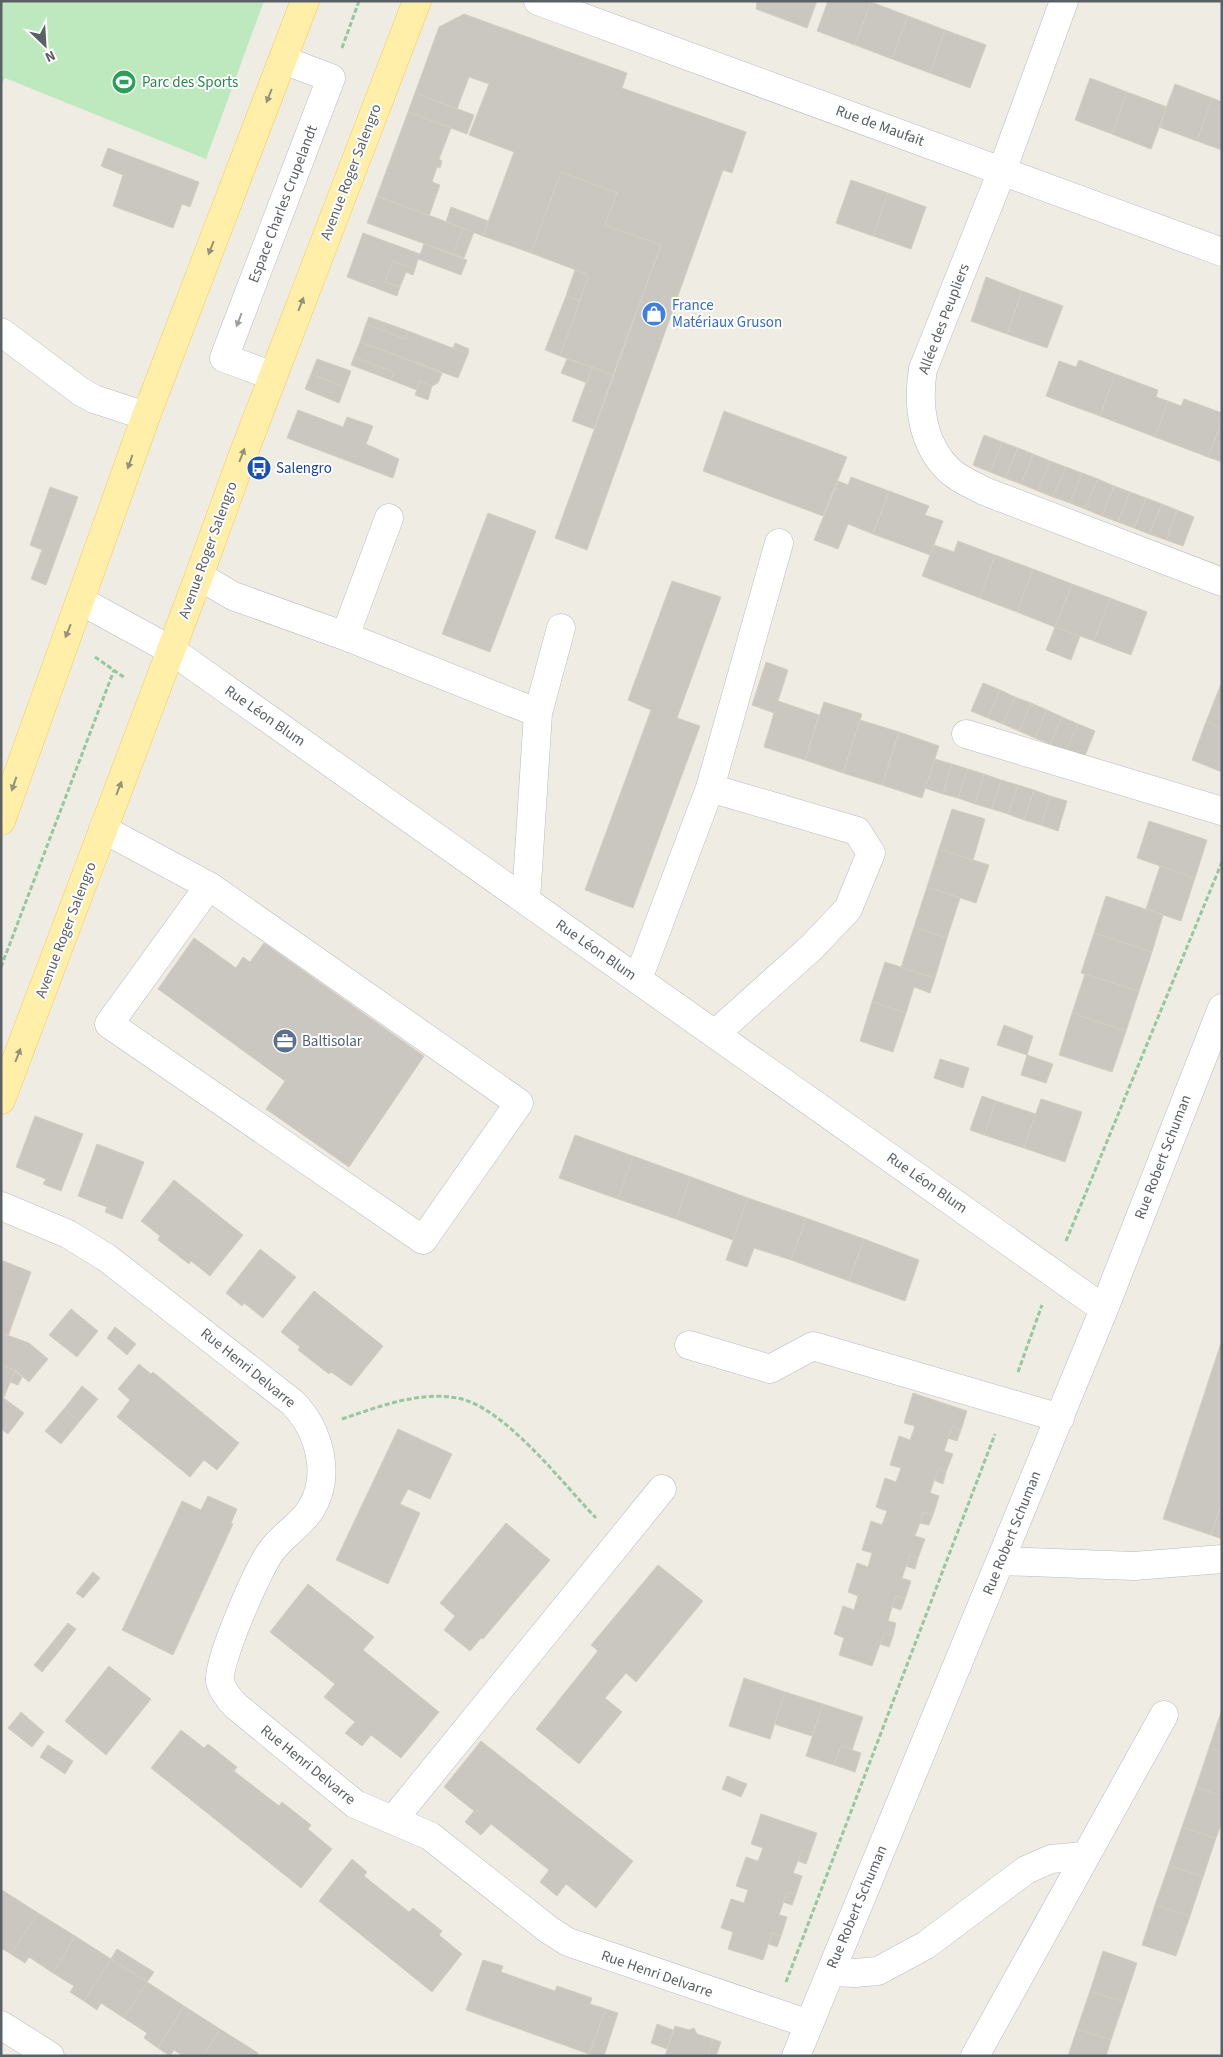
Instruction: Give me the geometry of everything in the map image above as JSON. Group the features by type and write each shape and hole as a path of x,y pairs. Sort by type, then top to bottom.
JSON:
{"main road":[{"path":"1,821 146,416 304,1"},
{"name":"Avenue Roger Salengro","path":"1,1100 199,576 272,376 417,1"}],"street":[{"name":"Rue de Maufait","path":"538,1 1222,252"},
{"name":"Allée des Peupliers","path":"1064,1 1002,171 923,369 919,392 922,423 929,442 951,472 984,491 1222,582"},
{"path":"283,60 331,78"},
{"name":"Espace Charles Crupelandt","path":"272,376 224,358 331,78"},
{"path":"1,332 80,391 102,402 146,416"},
{"path":"345,636 389,518"},
{"path":"638,979 710,788 779,543"},
{"path":"199,576 233,596 345,636 538,713"},
{"name":"Rue Léon Blum","path":"81,601 171,650 1104,1309"},
{"path":"526,900 538,713 561,628"},
{"path":"966,734 1222,812"},
{"path":"710,788 857,831 871,853 848,909 812,946 715,1034"},
{"path":"103,829 209,886 519,1103 423,1240 109,1024 209,886"},
{"name":"Rue Robert Schuman","path":"796,2056 1060,1418 1222,1008"},
{"name":"Rue Henri Delvarre","path":"1,1206 68,1234 124,1269 293,1403 312,1430 317,1441 322,1466 320,1485 315,1501 304,1518 272,1549 262,1565 222,1660 220,1680 228,1698 348,1799 362,1808 430,1836 549,1930 568,1942 809,2024"},
{"path":"689,1345 770,1369 812,1346 1060,1418"},
{"path":"393,1820 662,1489"},
{"path":"1001,1561 1134,1566 1222,1559"},
{"path":"975,2056 1084,1856 1164,1715"},
{"path":"831,1972 855,1973 878,1971 926,1945 1026,1870 1051,1859 1084,1856"},
{"path":"1,2025 50,2056"},
{"path":"1,2045 19,2056"}],"path":[{"path":"331,78 360,1"},
{"path":"66,638 114,670 152,699"},
{"path":"1,967 114,670"},
{"path":"312,1430 394,1402 428,1397 457,1398 479,1407 533,1448 567,1488 619,1541"}],"green space":[{"name":"Parc des Sports","path":"1,1 264,1 206,159 5,78 1,85"}],"building":[{"path":"753,1 817,1 807,28 756,9 757,3"},
{"path":"828,1 871,2 855,45 817,31"},
{"path":"871,2 908,16 892,59 855,45"},
{"name":"France Matériaux Gruson","path":"464,14 627,73 622,88 746,132 732,173 723,170 587,550 555,538 661,245 605,225 617,193 561,172 531,253 483,236 514,152 469,135 489,84 469,77 457,109 415,93 439,27"},
{"path":"908,16 945,30 930,73 892,59"},
{"path":"945,30 986,45 970,88 930,73"},
{"path":"1090,78 1127,92 1112,134 1075,120"},
{"path":"1175,84 1212,98 1197,141 1159,127"},
{"path":"1127,92 1167,107 1151,149 1112,134"},
{"path":"415,93 474,115 467,134 408,112"},
{"path":"1212,98 1222,102 1222,150 1197,141"},
{"path":"408,112 451,128 439,159 442,161 440,168 437,167 432,182 440,185 429,216 377,196"},
{"path":"108,148 199,182 190,207 182,204 173,228 113,206 123,175 101,166"},
{"path":"561,172 617,193 605,225 661,245 613,375 560,356 589,275 531,253"},
{"path":"851,180 888,193 873,236 836,223"},
{"path":"888,193 926,207 911,249 873,236"},
{"path":"377,196 463,228 453,254 367,223"},
{"path":"451,207 488,221 483,236 446,222"},
{"path":"463,228 474,232 464,258 453,254"},
{"path":"363,233 420,254 424,244 467,260 461,275 418,259 415,269 393,261 385,282 400,287 397,296 347,277"},
{"path":"393,261 415,269 413,275 406,272 400,287 385,282"},
{"path":"575,270 589,275 580,301 566,296"},
{"path":"986,277 1022,291 1007,334 971,321"},
{"path":"1022,291 1063,306 1047,348 1007,334"},
{"path":"566,296 580,301 560,356 545,350"},
{"path":"369,317 408,331 405,339 366,324"},
{"path":"366,324 405,339 408,331 468,354 458,378 360,342"},
{"path":"360,342 442,373 438,383 432,386 420,381 417,390 391,380 394,372 354,357"},
{"path":"455,343 469,349 468,354 453,348"},
{"path":"354,357 394,372 391,380 351,365"},
{"path":"317,359 351,371 345,387 311,374"},
{"path":"567,359 592,367 587,383 561,373"},
{"path":"1079,360 1115,374 1100,416 1046,396 1059,361 1076,367"},
{"path":"592,367 613,375 594,429 572,421"},
{"path":"311,374 345,387 339,403 305,389"},
{"path":"1115,374 1158,390 1156,397 1168,401 1155,437 1100,416"},
{"path":"420,381 432,386 428,400 415,395"},
{"path":"1184,399 1222,413 1222,421 1208,457 1155,437 1168,401 1181,406"},
{"path":"298,410 343,427 347,417 373,426 366,444 399,459 393,478 287,438"},
{"path":"724,411 847,457 823,516 703,471"},
{"path":"1222,421 1222,462 1208,457"},
{"path":"984,435 1002,442 990,472 973,465"},
{"path":"1002,442 1018,448 1005,478 990,472"},
{"path":"1018,448 1033,454 1021,484 1005,478"},
{"path":"1033,454 1050,461 1038,491 1021,484"},
{"path":"1050,461 1066,467 1053,497 1038,491"},
{"path":"1066,467 1082,473 1070,503 1053,497"},
{"path":"1082,473 1098,479 1085,509 1070,503"},
{"path":"851,477 889,491 873,534 848,524 838,549 814,540 838,481 848,485"},
{"path":"1098,479 1114,486 1102,516 1085,509"},
{"path":"1114,486 1130,492 1118,522 1102,516"},
{"path":"50,487 78,497 46,585 31,579 42,550 30,545"},
{"path":"889,491 929,506 925,515 943,521 930,555 873,534"},
{"path":"1130,492 1146,498 1134,528 1118,522"},
{"path":"1146,498 1162,504 1149,534 1134,528"},
{"path":"1162,504 1177,510 1166,540 1149,534"},
{"path":"1177,510 1194,517 1183,546 1166,540"},
{"path":"488,513 536,531 490,652 442,634"},
{"path":"958,541 995,555 980,598 922,576 934,545 954,552"},
{"path":"995,555 1033,569 1017,612 980,598"},
{"path":"1033,569 1072,584 1055,627 1017,612"},
{"path":"672,581 721,597 677,718 700,726 633,908 585,890 651,710 628,700"},
{"path":"1072,584 1110,598 1094,641 1055,627"},
{"path":"1110,598 1147,612 1131,655 1094,641"},
{"path":"1055,627 1080,636 1071,660 1046,650"},
{"path":"766,662 788,670 778,701 819,715 805,760 764,747 774,713 752,705"},
{"path":"983,683 1000,690 988,718 971,711"},
{"path":"1222,684 1222,728 1206,722"},
{"path":"1000,690 1015,697 1003,724 988,718"},
{"path":"1015,697 1031,703 1019,731 1003,724"},
{"path":"824,702 862,714 843,773 805,760"},
{"path":"1031,703 1047,710 1035,738 1019,731"},
{"path":"1047,710 1062,717 1050,744 1035,738"},
{"path":"1062,717 1078,724 1066,751 1050,744"},
{"path":"860,720 899,732 882,785 843,773"},
{"path":"1206,722 1222,728 1222,772 1192,760"},
{"path":"1078,724 1095,731 1084,758 1066,751"},
{"path":"899,732 939,746 922,798 882,785"},
{"path":"935,759 952,764 943,794 925,788"},
{"path":"952,764 968,769 958,798 943,794"},
{"path":"968,769 984,774 975,804 958,798"},
{"path":"984,774 1001,780 992,809 975,804"},
{"path":"1001,780 1018,785 1008,814 992,809"},
{"path":"1018,785 1034,790 1024,820 1008,814"},
{"path":"1034,790 1050,796 1041,825 1024,820"},
{"path":"1050,796 1067,801 1058,831 1041,825"},
{"path":"952,809 985,819 973,860 939,849"},
{"path":"1149,821 1207,840 1195,878 1137,858"},
{"path":"939,849 989,865 976,903 927,887"},
{"path":"1160,866 1195,878 1181,921 1146,909"},
{"path":"927,887 960,898 947,938 914,927"},
{"path":"1106,896 1163,915 1152,952 1094,933"},
{"path":"914,927 947,938 935,978 901,968"},
{"path":"1094,933 1152,952 1139,991 1081,973"},
{"path":"194,938 236,968 243,957 250,962 264,943 424,1056 349,1167 266,1109 285,1081 158,989"},
{"path":"885,962 935,978 930,993 914,987 906,1013 872,1002"},
{"path":"1085,974 1139,991 1126,1031 1072,1013"},
{"path":"872,1002 906,1013 893,1052 860,1041"},
{"path":"1072,1013 1126,1031 1112,1072 1059,1055"},
{"path":"1004,1025 1033,1036 1027,1055 997,1045"},
{"path":"1027,1055 1053,1064 1046,1083 1021,1075"},
{"path":"940,1059 969,1068 963,1088 934,1078"},
{"path":"982,1096 996,1101 984,1135 970,1130"},
{"path":"1041,1099 1082,1112 1065,1162 1024,1148"},
{"path":"996,1101 1036,1114 1024,1148 984,1135"},
{"path":"35,1116 83,1134 61,1191 43,1184 46,1179 16,1167"},
{"path":"575,1135 633,1156 618,1199 559,1178"},
{"path":"97,1144 144,1162 122,1219 105,1212 107,1207 78,1196"},
{"path":"633,1156 691,1177 676,1219 618,1199"},
{"path":"691,1177 748,1198 733,1240 676,1219"},
{"path":"174,1180 243,1235 210,1276 191,1261 189,1264 158,1240 160,1236 141,1221"},
{"path":"748,1198 806,1218 791,1260 754,1248 747,1267 726,1260"},
{"path":"806,1218 864,1239 849,1281 791,1260"},
{"path":"864,1239 919,1260 905,1301 849,1281"},
{"path":"260,1249 296,1277 263,1318 244,1303 242,1306 226,1293"},
{"path":"1,1260 31,1272 8,1336 1,1333"},
{"path":"314,1291 383,1346 351,1386 331,1372 329,1374 298,1350 300,1347 281,1332"},
{"path":"71,1309 98,1331 77,1357 49,1335"},
{"path":"115,1327 136,1344 127,1355 107,1338"},
{"path":"1,1333 29,1343 48,1359 29,1382 15,1370 1,1365"},
{"path":"1222,1340 1222,1501 1211,1535 1163,1519"},
{"path":"139,1364 151,1374 153,1372 239,1443 217,1470 204,1460 190,1477 117,1417 130,1400 118,1389"},
{"path":"1,1365 15,1370 4,1397 1,1396"},
{"path":"15,1371 22,1377 18,1385 10,1382"},
{"path":"82,1386 98,1399 79,1422 64,1409"},
{"path":"913,1393 967,1411 961,1430 952,1427 944,1451 953,1454 946,1472 938,1469 930,1493 939,1496 933,1515 924,1512 915,1536 925,1539 918,1558 910,1555 902,1578 911,1581 905,1599 896,1596 892,1607 888,1621 896,1623 893,1636 884,1633 872,1666 839,1655 844,1638 834,1634 843,1606 854,1610 858,1596 848,1592 857,1563 868,1567 872,1553 862,1550 871,1521 882,1525 887,1511 876,1507 885,1478 896,1482 901,1468 890,1465 899,1436 910,1440 915,1426 904,1423"},
{"path":"1,1396 24,1413 8,1434 1,1429"},
{"path":"64,1409 79,1422 61,1444 45,1431"},
{"path":"952,1427 961,1430 957,1441 948,1438"},
{"path":"398,1429 452,1454 430,1499 408,1489 400,1504 420,1513 388,1584 336,1560"},
{"path":"938,1469 946,1472 943,1484 934,1480"},
{"path":"208,1496 237,1509 231,1523 233,1524 173,1655 122,1630 182,1501 201,1510"},
{"path":"1222,1501 1222,1539 1211,1535"},
{"path":"924,1512 933,1515 929,1525 920,1523"},
{"path":"506,1523 550,1560 483,1639 481,1638 470,1651 444,1630 455,1616 440,1603"},
{"path":"910,1555 918,1558 915,1569 906,1566"},
{"path":"658,1565 703,1601 636,1682 626,1673 605,1698 622,1712 579,1764 536,1729 598,1651 591,1645"},
{"path":"93,1572 100,1578 83,1598 76,1593"},
{"path":"308,1584 374,1637 363,1650 439,1712 401,1758 371,1735 362,1746 345,1733 355,1722 324,1697 335,1684 270,1632"},
{"path":"896,1596 905,1599 901,1610 892,1607"},
{"path":"68,1623 76,1629 60,1650 52,1643"},
{"path":"884,1633 893,1636 889,1647 880,1644"},
{"path":"52,1643 60,1650 42,1672 34,1665"},
{"path":"109,1666 151,1699 106,1755 65,1721"},
{"path":"744,1678 785,1692 770,1739 729,1726"},
{"path":"785,1692 823,1704 812,1736 774,1724"},
{"path":"823,1704 863,1717 852,1750 841,1746 834,1765 806,1756"},
{"path":"1222,1709 1222,1752 1209,1748"},
{"path":"21,1712 44,1732 32,1747 8,1728"},
{"path":"181,1730 204,1748 208,1744 237,1767 234,1771 279,1806 282,1802 311,1825 308,1829 332,1849 301,1888 151,1768"},
{"path":"481,1741 633,1861 596,1908 566,1884 557,1896 540,1882 549,1870 491,1824 481,1835 465,1822 474,1811 444,1787"},
{"path":"48,1745 73,1761 65,1774 40,1757"},
{"path":"841,1746 861,1753 855,1772 834,1765"},
{"path":"1209,1748 1222,1752 1222,1796 1196,1787"},
{"path":"727,1776 747,1784 741,1797 722,1789"},
{"path":"1196,1787 1222,1796 1222,1822 1216,1838 1182,1827"},
{"path":"761,1814 817,1833 810,1853 802,1850 793,1873 802,1876 796,1894 787,1892 779,1915 787,1917 781,1936 772,1933 763,1960 728,1949 733,1932 721,1928 731,1899 744,1903 748,1890 736,1886 746,1857 758,1861 763,1848 751,1844"},
{"path":"1182,1827 1216,1838 1203,1877 1169,1865"},
{"path":"802,1850 810,1853 806,1864 798,1861"},
{"path":"352,1859 367,1872 364,1876 409,1912 413,1908 442,1931 439,1935 462,1954 432,1992 319,1901"},
{"path":"1169,1865 1203,1877 1190,1916 1155,1905"},
{"path":"2,1890 38,1913 11,1954 1,1948"},
{"path":"787,1892 796,1894 792,1905 783,1902"},
{"path":"1155,1905 1190,1916 1176,1956 1142,1945"},
{"path":"38,1913 75,1936 53,1973 29,1957 25,1963 11,1954"},
{"path":"772,1933 781,1936 777,1947 769,1944"},
{"path":"75,1936 111,1959 84,2001 70,1992 74,1986 53,1973"},
{"path":"117,1949 154,1972 147,1982 111,1959"},
{"path":"1103,1951 1137,1963 1124,2002 1090,1991"},
{"path":"111,1959 147,1982 124,2018 101,2003 97,2010 84,2001"},
{"path":"483,1960 503,1966 501,1972 555,1991 557,1986 592,1998 590,2004 606,2009 589,2054 466,2010"},
{"path":"147,1982 184,2006 158,2048 144,2038 147,2033 124,2018"},
{"path":"1090,1991 1124,2002 1111,2040 1077,2029"},
{"path":"184,2006 220,2029 203,2056 183,2056 174,2050 170,2056 158,2048"},
{"path":"606,2009 618,2013 604,2056 595,2056 589,2054"},
{"path":"657,2024 673,2030 667,2049 651,2043"},
{"path":"675,2026 689,2030 694,2028 697,2034 713,2039 707,2056 665,2056"},
{"path":"220,2029 258,2053 256,2056 203,2056"},
{"path":"1077,2029 1111,2040 1106,2056 1068,2056"},
{"path":"713,2039 721,2042 716,2056 707,2056"}],"place":[{"name":"Parc des Sports","path":"124,82"},
{"name":"France Matériaux Gruson","path":"654,314"},
{"name":"Salengro","path":"259,468"},
{"name":"Baltisolar","path":"285,1041"}]}
